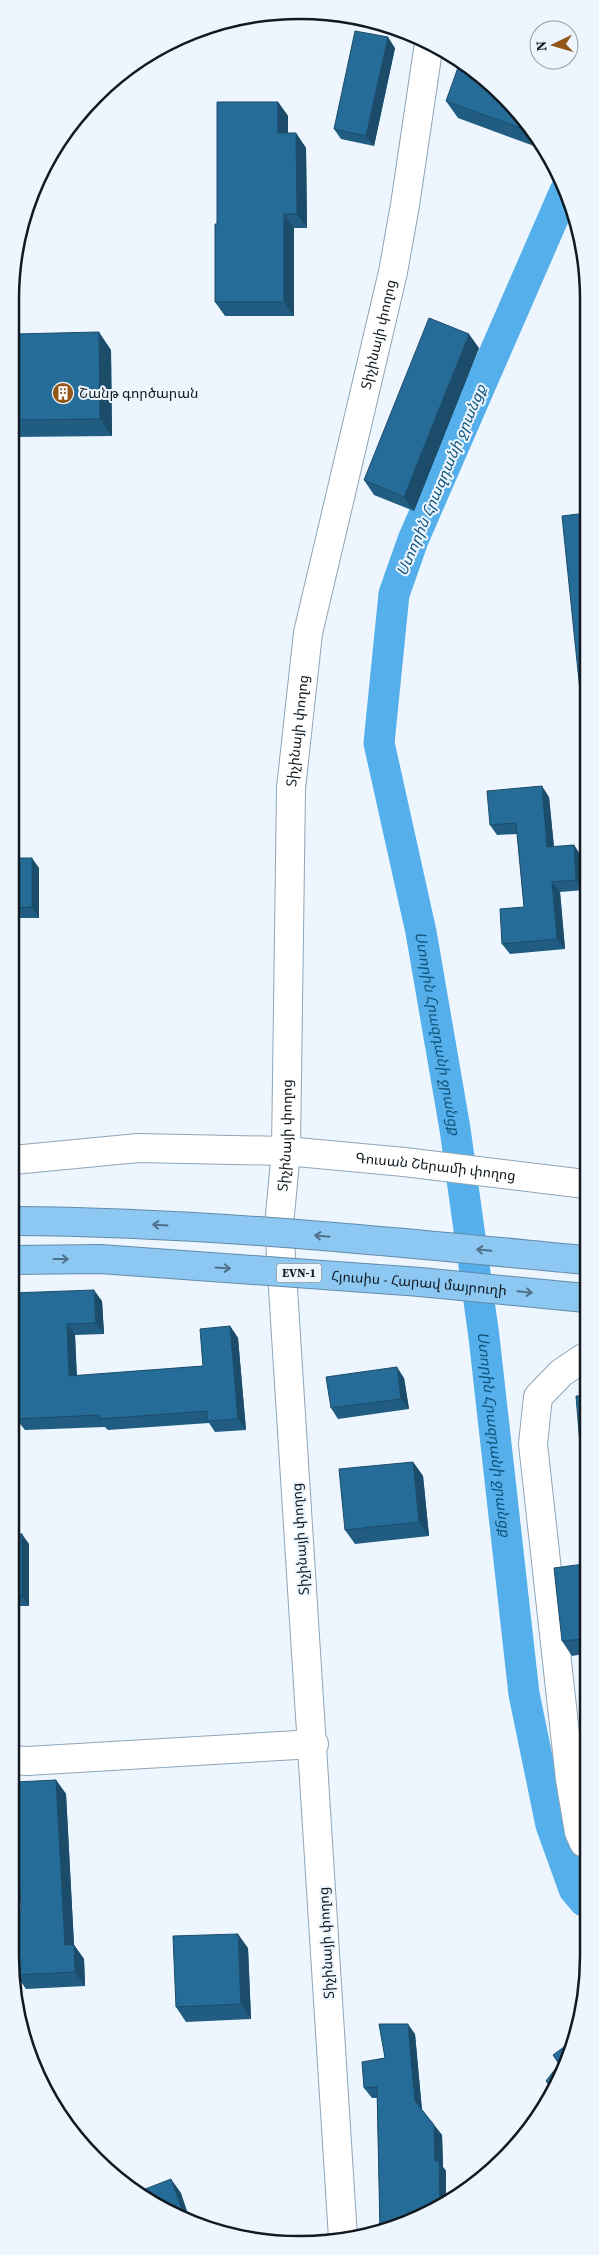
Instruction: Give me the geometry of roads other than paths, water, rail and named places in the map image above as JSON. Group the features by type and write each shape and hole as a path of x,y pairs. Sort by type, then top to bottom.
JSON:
{"highway":[{"path":"19,1221 240,1229 580,1260"},
{"name":"Հյուսիս - Հարավ մայրուղի","path":"19,1260 110,1260 420,1282 580,1298"}],"street":[{"name":"Տիչինայի փողոց","path":"343,2233 314,1744 279,1225 286,1151 291,788 308,633 393,272 407,196 428,50"},
{"name":"Գուսան Շերամի փողոց","path":"19,1159 138,1148 286,1151 519,1174 580,1183"},
{"path":"580,1360 561,1373 538,1397 533,1444 570,1780 580,1834"},
{"path":"19,1760 314,1744"}],"waterway":[{"name":"Ստորին Հրազդանի ջրանցք","path":"561,199 413,540 394,594 379,743 421,932 455,1129 484,1337 524,1694 551,1825 574,1889 580,1896"}],"place":[{"name":"Շանթ գործարան","path":"63,393"}]}
